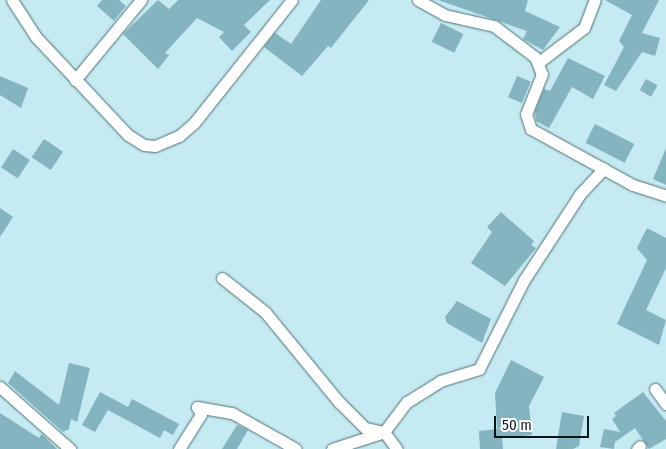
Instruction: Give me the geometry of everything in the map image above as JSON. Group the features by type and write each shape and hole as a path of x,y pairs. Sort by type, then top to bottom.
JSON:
{"street":[{"path":"12,0 75,80 136,141 167,143 194,123 292,0"},
{"path":"75,80 141,0"},
{"path":"418,0 445,15 494,26 539,62 542,74 526,114 528,126 633,185 666,196"},
{"path":"539,62 584,28 595,0"},
{"path":"332,449 384,432 407,402 440,381 479,369 524,280 580,194 604,168"},
{"path":"222,278 265,312 365,428 384,432 396,449"},
{"path":"0,387 70,449"},
{"path":"655,389 666,404"},
{"path":"179,449 201,414 197,407 232,413 296,449"}],"building":[{"path":"102,0 119,0 126,6 114,21 97,6"},
{"path":"158,0 169,9 178,0 270,0 244,25 251,32 232,51 219,37 224,32 197,18 165,53 169,55 158,69 123,34"},
{"path":"321,0 369,0 331,48 328,46 302,76 264,47 275,33 291,44"},
{"path":"438,0 528,0 525,11 560,27 543,50 523,39 527,31"},
{"path":"605,0 659,0 642,33 660,38 655,56 642,52 616,91 604,85 624,47 619,41 632,15"},
{"path":"441,23 463,34 454,53 432,42"},
{"path":"568,58 605,76 593,99 572,87 549,128 536,121 535,111 544,89 550,91"},
{"path":"0,76 28,88 21,108 0,95"},
{"path":"517,76 531,82 522,103 508,97"},
{"path":"646,79 657,85 651,97 640,90"},
{"path":"595,124 634,144 625,163 585,143"},
{"path":"44,139 63,152 51,170 32,157"},
{"path":"666,148 666,185 653,179"},
{"path":"13,149 30,160 18,178 1,167"},
{"path":"0,208 13,217 0,237"},
{"path":"501,212 534,241 531,245 536,248 505,286 471,263 492,232 487,227"},
{"path":"647,228 666,238 666,268 646,310 666,320 659,345 617,324 647,260 637,248"},
{"path":"457,301 491,319 482,343 447,323 445,317"},
{"path":"511,360 544,377 529,406 532,435 502,438 503,449 480,449 479,431 497,429 495,393"},
{"path":"69,363 90,368 77,422 71,419 69,429 63,432 8,383 15,371 59,405"},
{"path":"100,392 128,407 132,399 179,424 173,435 164,430 160,438 108,410 95,432 82,425"},
{"path":"643,392 666,421 666,439 649,449 635,428 615,442 614,449 600,447 604,429 620,432 612,419 616,416 614,413"},
{"path":"562,412 584,416 579,446 573,449 556,449"},
{"path":"0,413 39,438 42,434 57,449 0,449"},
{"path":"237,425 248,430 237,449 222,449"}]}
